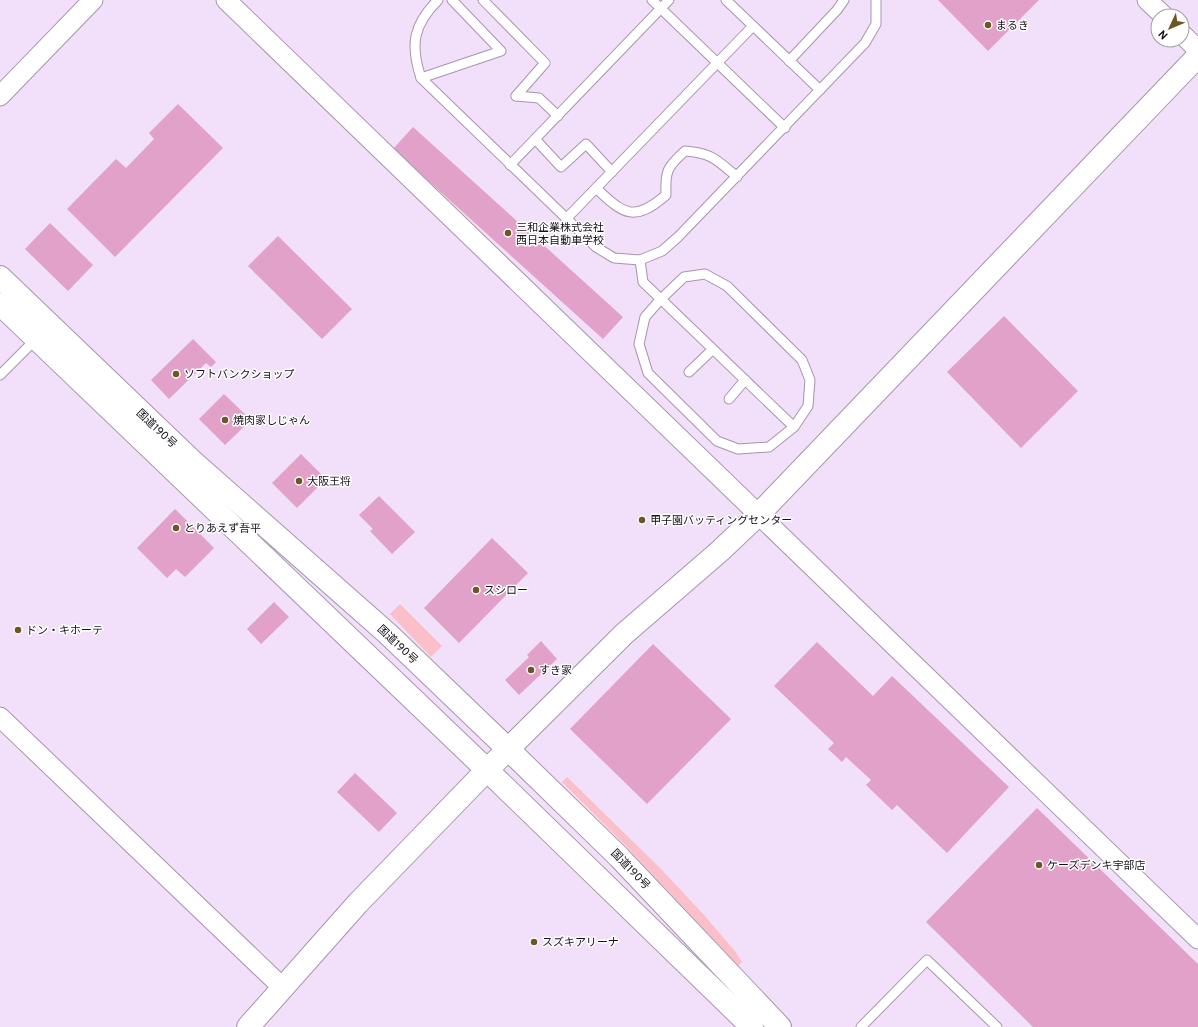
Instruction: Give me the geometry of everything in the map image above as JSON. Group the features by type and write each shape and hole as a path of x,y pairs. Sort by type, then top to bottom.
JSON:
{"main road":[{"path":"248,1027 358,903 487,770 624,634 720,551 759,514 1198,56"},
{"name":"国道190号","path":"0,277 191,460 388,634 508,749 619,857 780,1027"},
{"name":"国道190号","path":"0,304 487,770 752,1027"}],"street":[{"path":"0,96 93,0"},
{"path":"226,0 1198,939"},
{"path":"1147,0 1156,8"},
{"path":"1190,42 1198,50"},
{"path":"0,717 282,987"}],"lane":[{"path":"438,0 429,9 419,24 415,37 415,60 421,78 596,247 614,258 640,260 662,252 785,128 866,43 876,24 876,0"},
{"path":"421,78 501,51 452,0"},
{"path":"483,0 545,63 516,96 539,98 558,116"},
{"path":"652,0 785,128"},
{"path":"510,165 669,0"},
{"path":"726,0 820,90"},
{"path":"790,60 837,10 844,0"},
{"path":"566,219 597,189 753,26"},
{"path":"535,139 561,167 586,144 612,172"},
{"path":"597,189 616,207 635,213 653,207 666,195 665,175 675,160 685,151 703,152 716,159 737,177"},
{"path":"640,260 643,282 794,428"},
{"path":"705,274 727,286 802,360 810,380 808,406 794,428 769,447 738,449 717,441 648,373 639,344 645,317 660,300 684,277 705,274"},
{"path":"0,375 36,339"},
{"path":"689,372 712,350"},
{"path":"729,399 745,380"},
{"path":"861,1027 927,960 997,1027"}],"shaded area":[{"path":"400,604 442,646 431,657 390,614"},
{"path":"567,777 660,868 704,915 735,951 742,962 738,966 629,849 562,782"}],"building":[{"name":"まるき","path":"938,0 1039,0 988,51"},
{"path":"178,104 223,148 115,257 67,209 116,159 126,168 154,139 149,133"},
{"name":"三和企業株式会社 西日本自動車学校","path":"413,127 623,317 603,339 393,149"},
{"path":"50,223 93,265 68,291 25,249"},
{"path":"278,236 352,309 322,339 248,266"},
{"path":"1004,316 1078,391 1021,448 947,372"},
{"name":"ソフトバンクショップ","path":"193,339 216,362 211,367 206,363 169,399 151,380"},
{"name":"焼肉家しじゃん","path":"224,394 251,420 225,445 199,419"},
{"name":"大阪王将","path":"301,454 326,479 297,508 272,483"},
{"path":"379,496 415,532 392,554 370,531 373,529 359,515"},
{"name":"とりあえず吾平","path":"175,509 214,548 185,577 176,569 167,578 137,548"},
{"name":"スシロー","path":"492,538 528,573 459,643 424,608"},
{"path":"274,602 289,617 261,644 247,629"},
{"name":"すき家","path":"541,641 557,659 519,695 505,680 529,657 527,655"},
{"path":"817,642 873,696 892,676 1009,787 947,853 897,805 892,810 866,785 871,780 846,757 842,762 828,749 834,743 774,686"},
{"path":"653,644 731,719 647,804 570,729"},
{"path":"355,773 397,813 379,832 337,792"},
{"name":"ケーズデンキ宇部店","path":"1037,808 1198,964 1198,1027 1033,1027 926,922"}],"place":[{"name":"まるき","path":"988,25"},
{"name":"三和企業株式会社 西日本自動車学校","path":"508,233"},
{"name":"ソフトバンクショップ","path":"176,374"},
{"name":"焼肉家しじゃん","path":"225,420"},
{"name":"大阪王将","path":"299,481"},
{"name":"甲子園バッティングセンター","path":"642,520"},
{"name":"とりあえず吾平","path":"176,528"},
{"name":"スシロー","path":"476,590"},
{"name":"ドン・キホーテ","path":"18,630"},
{"name":"すき家","path":"531,670"},
{"name":"ケーズデンキ宇部店","path":"1039,865"},
{"name":"スズキアリーナ","path":"534,942"}]}
